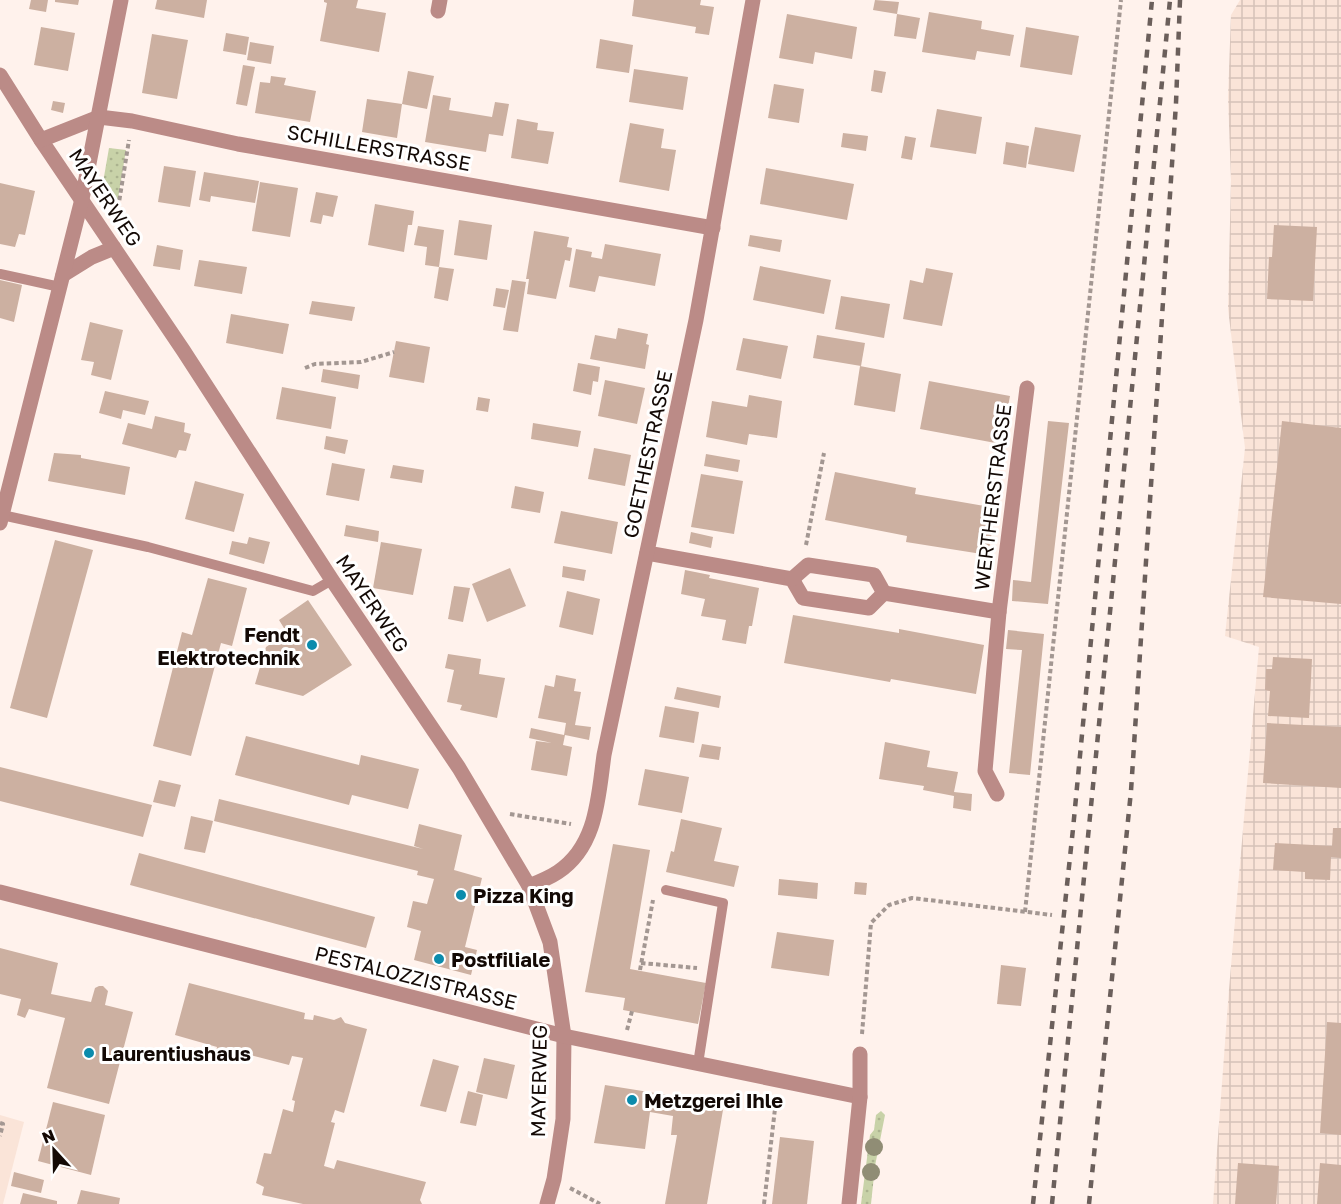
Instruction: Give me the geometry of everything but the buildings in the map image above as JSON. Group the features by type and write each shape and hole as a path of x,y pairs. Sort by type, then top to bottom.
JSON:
{"street":[{"path":"1,519 82,199 121,0"},
{"name":"GOETHESTRASSE","path":"529,886 558,872 577,854 592,828 604,756 696,320 753,0"},
{"name":"MAYERWEG","path":"0,75 332,580 459,768 529,886 550,942 564,1036 563,1119 554,1179 547,1204"},
{"name":"SCHILLERSTRASSE","path":"41,140 99,117 132,121 238,144 713,228"},
{"path":"62,281 92,257 113,246"},
{"name":"WERTHERSTRASSE","path":"997,794 985,771 999,612 1027,388"},
{"path":"647,553 792,579 803,598 869,608 884,593 874,575 808,565 792,579"},
{"name":"WERTHERSTRASSE","path":"884,593 999,612"},
{"name":"PESTALOZZISTRASSE","path":"0,892 564,1036 860,1097"},
{"path":"849,1204 860,1097 860,1054"}],"lane":[{"path":"0,274 62,281"},
{"path":"1,519 148,547 313,591 332,580"},
{"path":"666,890 723,903 698,1064"}],"path":[{"path":"1025,912 1121,0"},
{"path":"113,246 132,121"},
{"path":"305,368 315,364 361,362 394,352"},
{"path":"792,579 805,552 824,453"},
{"path":"485,809 592,828"},
{"path":"640,970 656,887 666,890"},
{"path":"860,1054 872,923 889,905 912,898 1052,915"},
{"path":"641,963 712,969"},
{"path":"764,1204 779,1080"},
{"path":"0,1123 3,1124 0,1136"},
{"path":"554,1179 600,1204"}],"shaded area":[{"path":"1240,0 1341,0 1341,1204 1213,1204 1259,647 1225,636 1245,448 1228,309 1231,180 1228,97 1231,15"},
{"path":"0,1115 24,1122 3,1204 0,1204"}],"green space":[{"path":"109,148 126,150 118,199 101,194"},
{"path":"881,1111 885,1115 875,1166 871,1204 861,1204 870,1135 874,1130 876,1115"}],"railway":[{"path":"1033,1204 1073,829 1152,0"},
{"path":"1052,1204 1170,0"},
{"path":"1089,1204 1131,791 1176,103 1180,0"}],"place":[{"name":"Fendt Elektrotechnik","path":"312,645"},
{"name":"Pizza King","path":"461,895"},
{"name":"Postfiliale","path":"439,959"},
{"name":"Laurentiushaus","path":"89,1053"},
{"name":"Metzgerei Ihle","path":"632,1100"}]}
